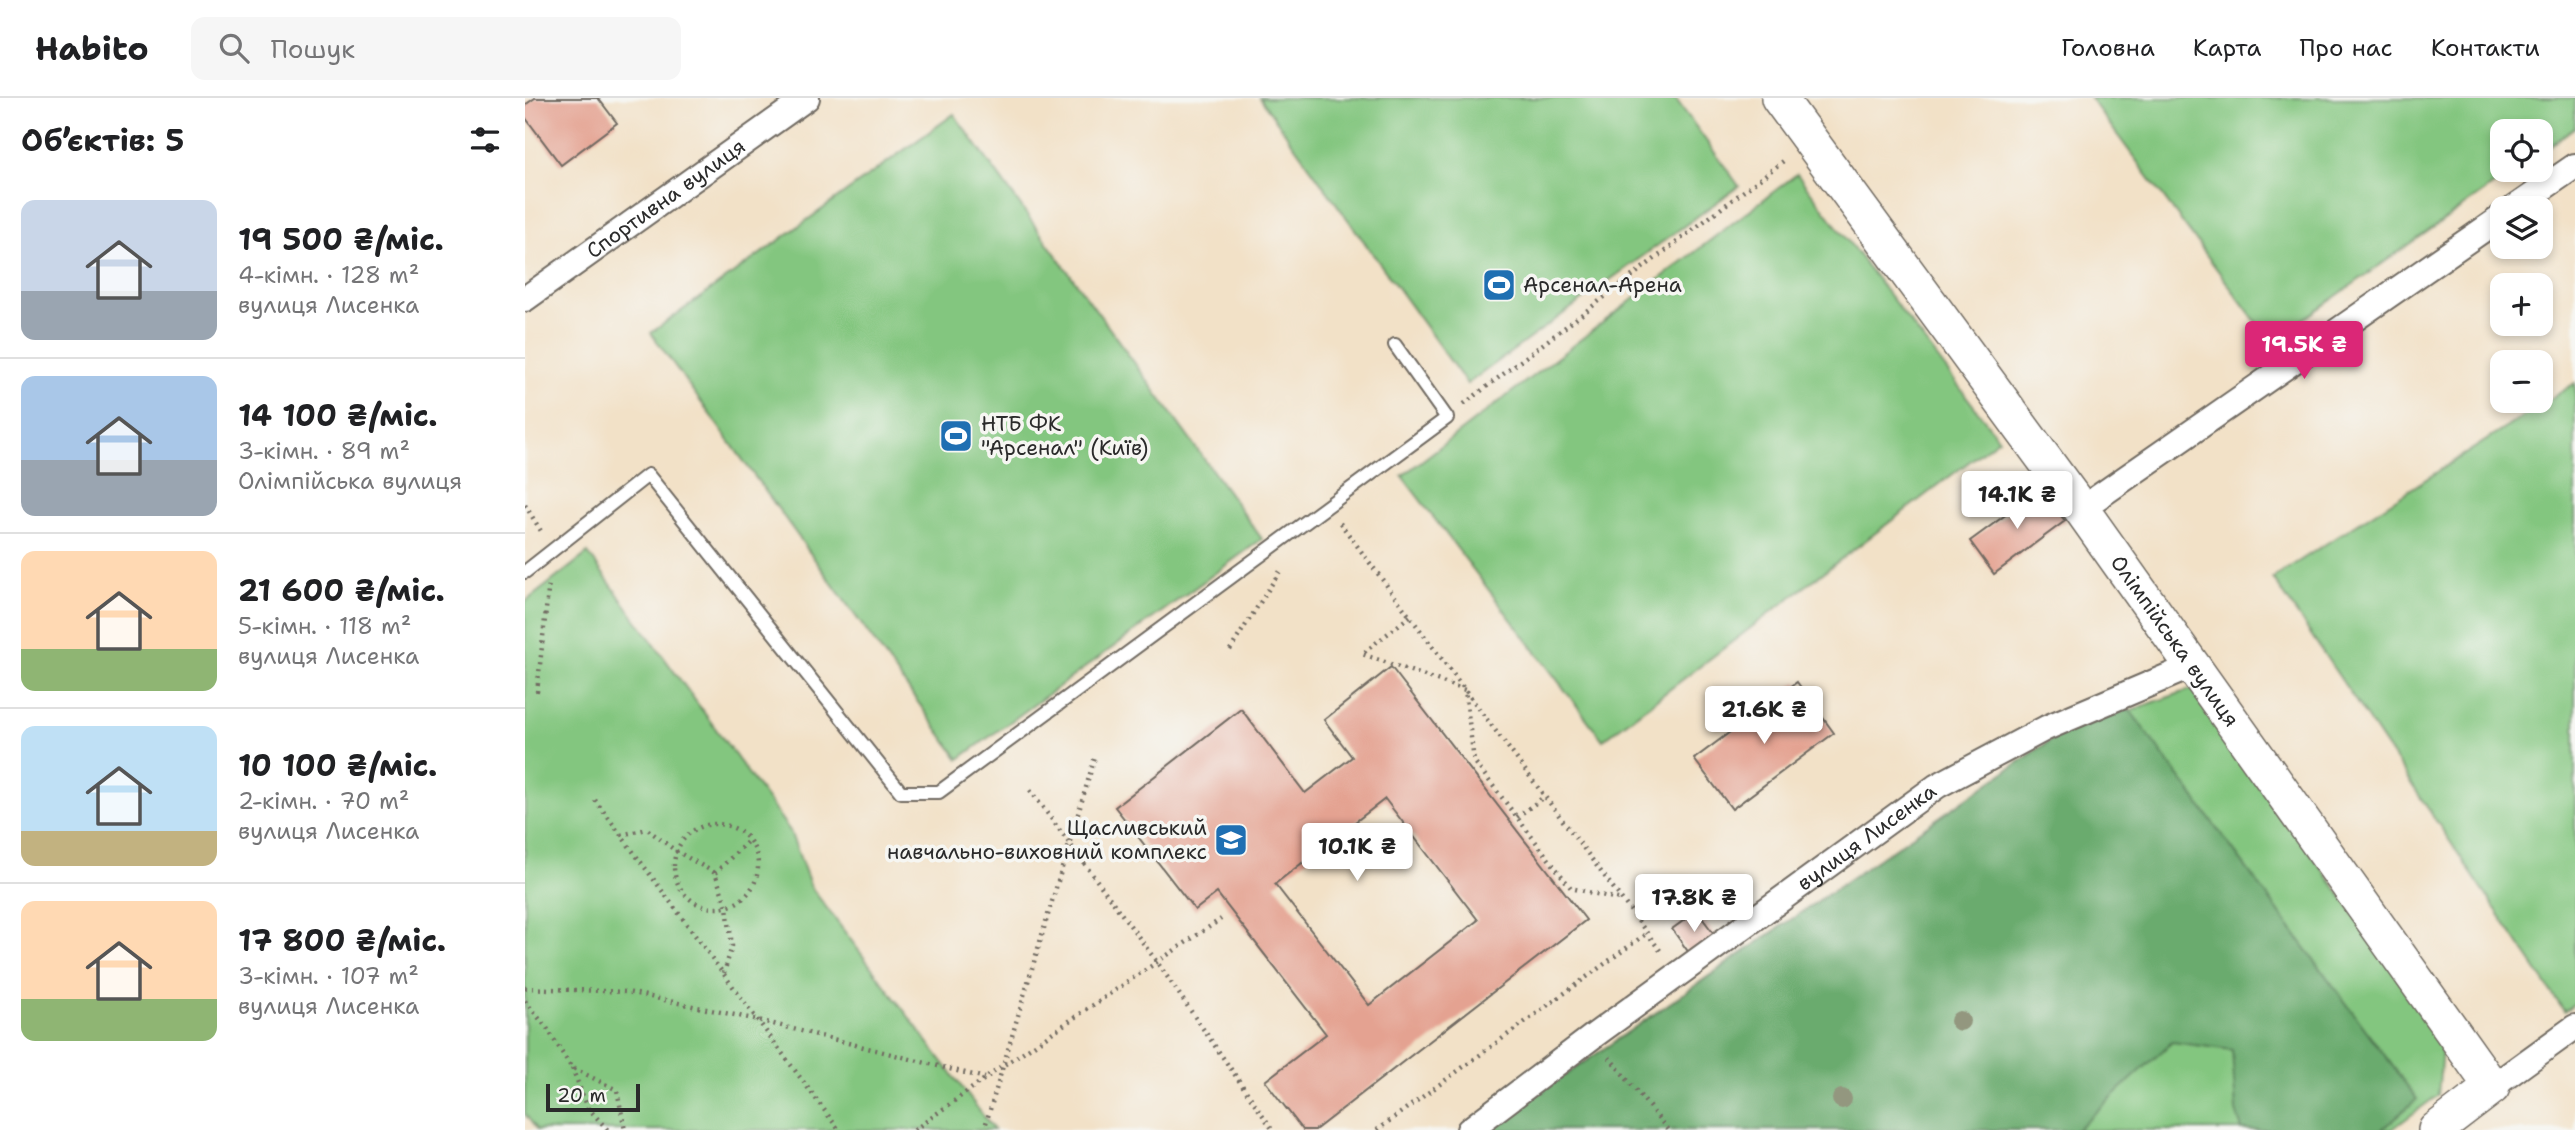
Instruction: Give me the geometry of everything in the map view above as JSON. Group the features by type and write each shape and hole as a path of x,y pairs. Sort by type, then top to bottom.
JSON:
{"street":[{"name":"Спортивна вулиця","path":"525,299 807,98"},
{"name":"Олімпійська вулиця","path":"1779,98 2081,509 2492,1087"},
{"path":"2531,196 2575,166"},
{"path":"2081,509 2490,225"},
{"name":"вулиця Лисенка","path":"1469,1130 1937,786 2046,728 2192,666"},
{"path":"2436,1130 2575,1027"}],"lane":[{"path":"525,572 648,475 901,792 939,792 1447,418 1395,345"}],"path":[{"path":"1447,418 1490,382 1810,141"},
{"path":"525,505 552,549 537,692"},
{"path":"1327,505 1678,974"},
{"path":"1230,650 1287,559"},
{"path":"1410,616 1362,654 1465,690"},
{"path":"1465,690 1474,761 1571,888 1623,900"},
{"path":"984,1130 1095,757"},
{"path":"1030,790 1157,962 1273,1130"},
{"path":"1517,817 1545,796"},
{"path":"595,800 839,1130"},
{"path":"726,825 749,840 756,852 756,880 739,902 713,909 687,898 678,887 674,874 676,851 687,835 699,827 726,825"},
{"path":"621,835 647,829 676,851 715,873 727,907 731,946 723,974"},
{"path":"715,873 749,840"},
{"path":"913,1130 985,1077 1220,919"},
{"path":"1377,1130 1647,933"},
{"path":"525,988 627,992 758,1020 985,1077"},
{"path":"525,1001 548,1028 571,1067 588,1108 608,1130"},
{"path":"1592,1037 1668,1130"},
{"path":"571,1067 617,1090 625,1130"}],"green space":[{"name":"Арсенал-Арена","path":"1260,98 1675,98 1739,186 1467,384"},
{"path":"2090,98 2575,98 2575,127 2553,143 2553,119 2490,119 2490,182 2498,182 2271,342"},
{"name":"НТБ ФК \"Арсенал\" (Київ)","path":"954,114 1262,539 959,759 651,333"},
{"path":"1797,174 1999,439 1603,740 1402,476"},
{"path":"2575,383 2575,1003 2564,1011 2273,578 2529,413 2553,413 2553,397"},
{"path":"588,553 790,831 811,887 994,1130 537,1130 525,1114 525,602"},
{"path":"2192,689 2434,1024 2442,1050 2438,1095 2391,1130 1490,1130 2057,736"},
{"path":"2129,709 2417,1099 2381,1130 2242,1130 2236,1110 2232,1050 2172,1042 2076,1130 1490,1130 2057,736"}],"building":[{"path":"535,98 598,98 617,123 561,165 525,117 525,105"},
{"path":"2041,489 2065,521 1994,574 1970,541"},
{"path":"1391,667 1586,920 1315,1130 1303,1130 1265,1081 1326,1034 1217,893 1195,910 1115,807 1241,709 1305,793 1352,757 1324,720","holes":["1385,799 1478,920 1369,1005 1275,884"]},
{"path":"1797,682 1834,733 1732,809 1694,759"},
{"path":"1697,911 1717,938 1692,957 1672,929"}],"place":[{"name":"Арсенал-Арена","path":"1499,285"},
{"name":"НТБ ФК \"Арсенал\" (Київ)","path":"956,436"},
{"name":"Щасливський навчально-виховний комплекс","path":"1231,840"}]}
